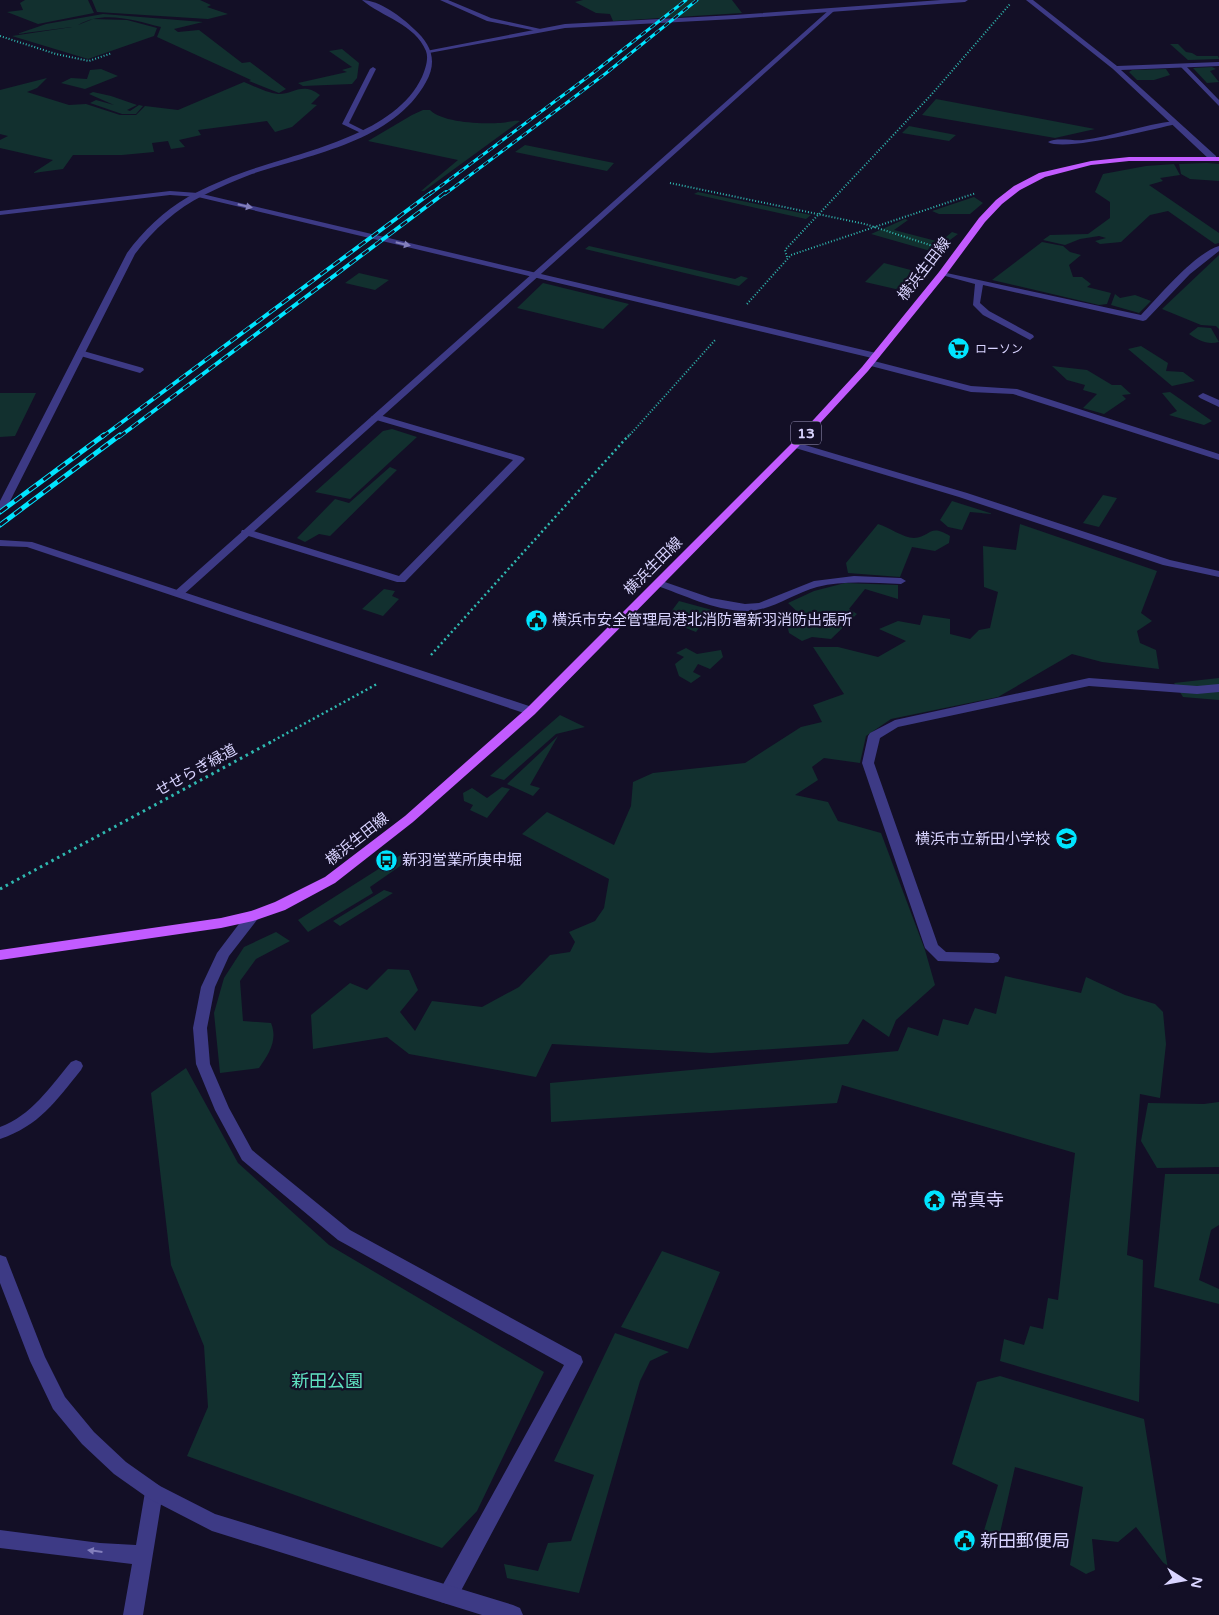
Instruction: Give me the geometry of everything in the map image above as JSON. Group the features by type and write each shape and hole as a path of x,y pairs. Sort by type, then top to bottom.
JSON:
{"main road":[{"name":"横浜生田線","path":"0,955 221,923 253,916 280,906 330,880 409,819 531,712 659,583 795,444 873,360 999,202 1017,188 1042,175 1078,165 1109,160 1216,158"}],"street":[{"path":"0,511 131,253 145,234 198,195 249,173 322,150 363,132 399,110 413,96 423,82 428,68 429,52 415,32 402,20 365,0"},
{"path":"443,0 489,20 542,30"},
{"path":"429,52 565,26 966,0"},
{"path":"1029,0 1114,68 1174,123 1216,158"},
{"path":"178,594 831,10"},
{"path":"1114,68 1219,64"},
{"path":"1182,65 1219,104"},
{"path":"363,132 345,124 373,69"},
{"path":"1052,142 1086,141 1154,125 1174,123"},
{"path":"0,212 170,193 198,195 534,275 873,360 971,389 1014,391 1218,455"},
{"path":"942,274 1143,318 1187,272 1219,248"},
{"path":"979,282 976,303 986,313 1030,337"},
{"path":"80,353 140,370"},
{"path":"1203,396 1219,404"},
{"path":"246,532 401,580 520,459 376,416"},
{"path":"795,444 963,495 1167,563 1219,574"},
{"path":"0,543 28,544 531,712"},
{"path":"659,583 717,602 738,607 755,607 825,581 848,579 901,581"},
{"path":"993,958 943,957 932,948 868,763 874,736 895,724 1089,682 1196,690 1219,688"},
{"path":"253,916 224,953 208,987 200,1028 203,1064 222,1110 247,1155 344,1235 575,1362 448,1595"},
{"path":"0,1133 10,1131 36,1113 76,1066"},
{"path":"0,1262 38,1361 59,1403 88,1438 113,1462 154,1492 212,1522 513,1615"},
{"path":"133,1615 154,1492"},
{"path":"0,1539 100,1552 143,1555"}],"path":[{"path":"787,257 785,250 932,94 1014,0"},
{"path":"0,36 56,54 89,61 112,52"},
{"path":"645,178 866,224 957,253"},
{"name":"せせらぎ緑道","path":"0,889 403,670"}],"green space":[{"path":"25,0 88,0 94,13 38,24 7,12 23,10 20,3"},
{"path":"92,0 200,0 211,5 207,7 228,14 208,19 97,12"},
{"path":"583,0 732,0 742,13 613,21 610,14 596,13 575,2"},
{"path":"103,14 203,22 174,29 178,32 199,30 242,63 250,62 286,89 279,93 249,81 251,80 157,37 161,27 119,18 94,19 127,20 157,28 154,36 88,59 12,36 72,27 17,34 46,24"},
{"path":"1170,44 1178,44 1186,52 1197,56 1218,56 1219,59 1188,60"},
{"path":"342,49 359,63 357,78 352,84 303,86 298,83 347,72 342,70 352,67 329,51"},
{"path":"1212,67 1216,69 1210,71 1219,82 1207,83 1193,68"},
{"path":"101,69 118,76 85,89 61,83 71,78 87,79 90,70"},
{"path":"1166,69 1170,75 1154,80 1137,80 1129,72 1132,70"},
{"path":"47,78 37,88 27,92 69,105 86,104 120,115 136,115 145,106 178,110 244,82 278,94 308,89 320,95 311,104 317,105 292,127 275,132 267,121 198,130 201,135 179,140 185,147 171,149 168,141 152,143 154,152 122,155 73,155 63,169 33,173 53,160 0,148 0,140 8,136 0,134 0,90"},
{"path":"93,92 137,105 127,110 130,111 139,105 143,106 136,114 122,114 90,103 96,100 114,105 89,94"},
{"path":"936,99 1095,129 1055,138 922,115"},
{"path":"423,110 430,110 444,118 463,122 503,123 520,121 424,191 421,191 458,160 368,141"},
{"path":"909,126 956,135 949,141 902,133"},
{"path":"525,145 614,163 607,171 515,152"},
{"path":"1174,164 1180,175 1160,178 1163,181 1149,185 1219,233 1219,243 1215,244 1168,211 1150,215 1121,242 1100,244 1095,241 1106,238 1099,236 1080,239 1065,245 1043,240 1050,235 1088,234 1110,218 1110,202 1095,192 1103,174 1146,166"},
{"path":"1179,164 1219,164 1219,181 1190,179 1181,174"},
{"path":"698,192 811,215 806,219 694,194"},
{"path":"974,197 983,203 970,214 939,214 932,211"},
{"path":"905,219 908,220 894,230 940,242 952,232 958,234 934,252 871,234"},
{"path":"1042,242 1063,246 1070,252 1081,255 1069,265 1073,277 1082,277 1091,284 1087,287 1111,293 1107,304 1099,305 992,280"},
{"path":"589,246 735,279 741,276 748,278 739,286 585,249"},
{"path":"1219,255 1219,329 1216,326 1201,325 1162,309"},
{"path":"884,263 926,274 913,293 865,282"},
{"path":"359,273 389,280 375,290 345,283"},
{"path":"543,283 629,304 603,329 517,308"},
{"path":"1115,294 1120,298 1135,295 1151,301 1139,313 1111,305"},
{"path":"1198,327 1211,328 1219,342 1204,342 1189,334"},
{"path":"1141,346 1168,363 1166,371 1183,372 1195,381 1172,386 1128,349"},
{"path":"1052,366 1087,370 1112,385 1121,385 1131,394 1122,395 1126,399 1104,414 1083,408 1097,394 1083,390 1085,385 1067,380"},
{"path":"1170,392 1212,421 1204,425 1169,415 1177,411 1162,393"},
{"path":"0,393 36,393 15,436 0,437"},
{"path":"392,429 417,437 350,499 315,492 383,431"},
{"path":"390,467 397,470 330,536 319,534 305,542 297,538 335,499 349,503"},
{"path":"1103,495 1117,498 1099,527 1083,523"},
{"path":"952,501 993,514 970,512 962,530 948,527 940,520"},
{"path":"878,524 910,538 920,537 934,531 943,532 950,536 949,543 935,551 912,547 900,577 848,573 846,563"},
{"path":"1020,524 1157,571 1141,613 1152,621 1137,631 1140,643 1156,650 1159,669 1102,662 1072,654 998,697 891,719 866,736 860,763 824,758 812,767 818,780 795,795 828,802 838,821 881,833 925,950 935,985 896,1020 889,1037 863,1019 848,1044 711,1053 552,1044 536,1077 409,1054 387,1037 313,1049 311,1015 350,983 367,990 388,969 409,970 418,990 400,1012 415,1031 432,1001 482,1007 519,987 550,955 570,952 575,942 569,932 595,921 604,908 609,879 522,834 547,812 614,845 631,806 633,782 653,773 745,763 801,727 822,722 813,705 844,694 813,647 838,647 878,657 906,641 879,629 898,621 920,625 923,615 950,619 950,634 970,639 979,630 990,628 998,592 984,587 983,546 1016,550"},
{"path":"845,583 898,585 898,599 865,589 849,609 857,614 831,639 812,637 802,641 789,633 786,620 803,617 788,603 814,591"},
{"path":"384,589 395,591 392,596 399,599 383,616 362,609"},
{"path":"679,601 712,610 696,632 665,620"},
{"path":"686,648 697,654 721,650 723,657 710,669 698,664 693,672 701,676 691,683 679,676 675,664 684,657 676,653"},
{"path":"1219,678 1219,700 1183,697 1174,683"},
{"path":"560,715 585,727 556,734 504,780 490,776"},
{"path":"558,736 530,785 540,788 533,796 507,784"},
{"path":"502,787 510,789 487,818 470,810 473,805 464,801 463,793 472,788 487,798"},
{"path":"407,851 416,855 370,887 373,893 308,932 298,920"},
{"path":"384,890 393,893 340,926 333,921"},
{"path":"276,932 290,941 256,959 240,981 243,1021 271,1023 273,1041 271,1047 259,1068 220,1073 214,1013 224,978 244,947"},
{"path":"1005,976 1081,993 1086,977 1125,995 1155,1004 1163,1012 1166,1044 1160,1098 1140,1094 1127,1255 1143,1260 1139,1402 1000,1361 1004,1339 1024,1345 1030,1326 1043,1329 1048,1298 1058,1300 1075,1153 842,1085 837,1103 551,1122 550,1083 898,1051 908,1027 938,1036 943,1019 968,1025 975,1008 996,1014"},
{"name":"新田公園","path":"186,1068 238,1163 329,1245 544,1372 477,1511 442,1548 187,1456 208,1407 204,1346 171,1265 151,1093"},
{"path":"1219,1102 1219,1167 1157,1168 1141,1141 1148,1103 1204,1104"},
{"path":"1165,1174 1219,1174 1219,1225 1211,1230 1199,1280 1219,1289 1219,1304 1154,1287"},
{"path":"662,1251 720,1272 688,1349 621,1327"},
{"path":"615,1333 669,1352 650,1361 640,1381 579,1593 507,1578 504,1564 538,1571 548,1543 571,1541 594,1475 554,1461"},
{"path":"1000,1376 1144,1419 1168,1569 1136,1527 1118,1542 1092,1539 1095,1570 1086,1574 1070,1565 1083,1487 1015,1467 997,1546 982,1537 998,1485 952,1464 977,1382"}],"railway":[{"path":"430,194 593,73 686,0"},
{"path":"445,194 605,74 697,0"},
{"path":"102,437 432,192"},
{"path":"119,437 446,192"},
{"path":"0,512 104,435"},
{"path":"0,525 120,435"}],"place":[{"name":"ローソン","path":"959,349"},
{"name":"横浜市安全管理局港北消防署新羽消防出張所","path":"536,620"},
{"name":"横浜市立新田小学校","path":"1066,839"},
{"name":"新羽営業所庚申堀","path":"386,860"},
{"name":"常真寺","path":"934,1200"},
{"name":"新田郵便局","path":"964,1541"}]}
